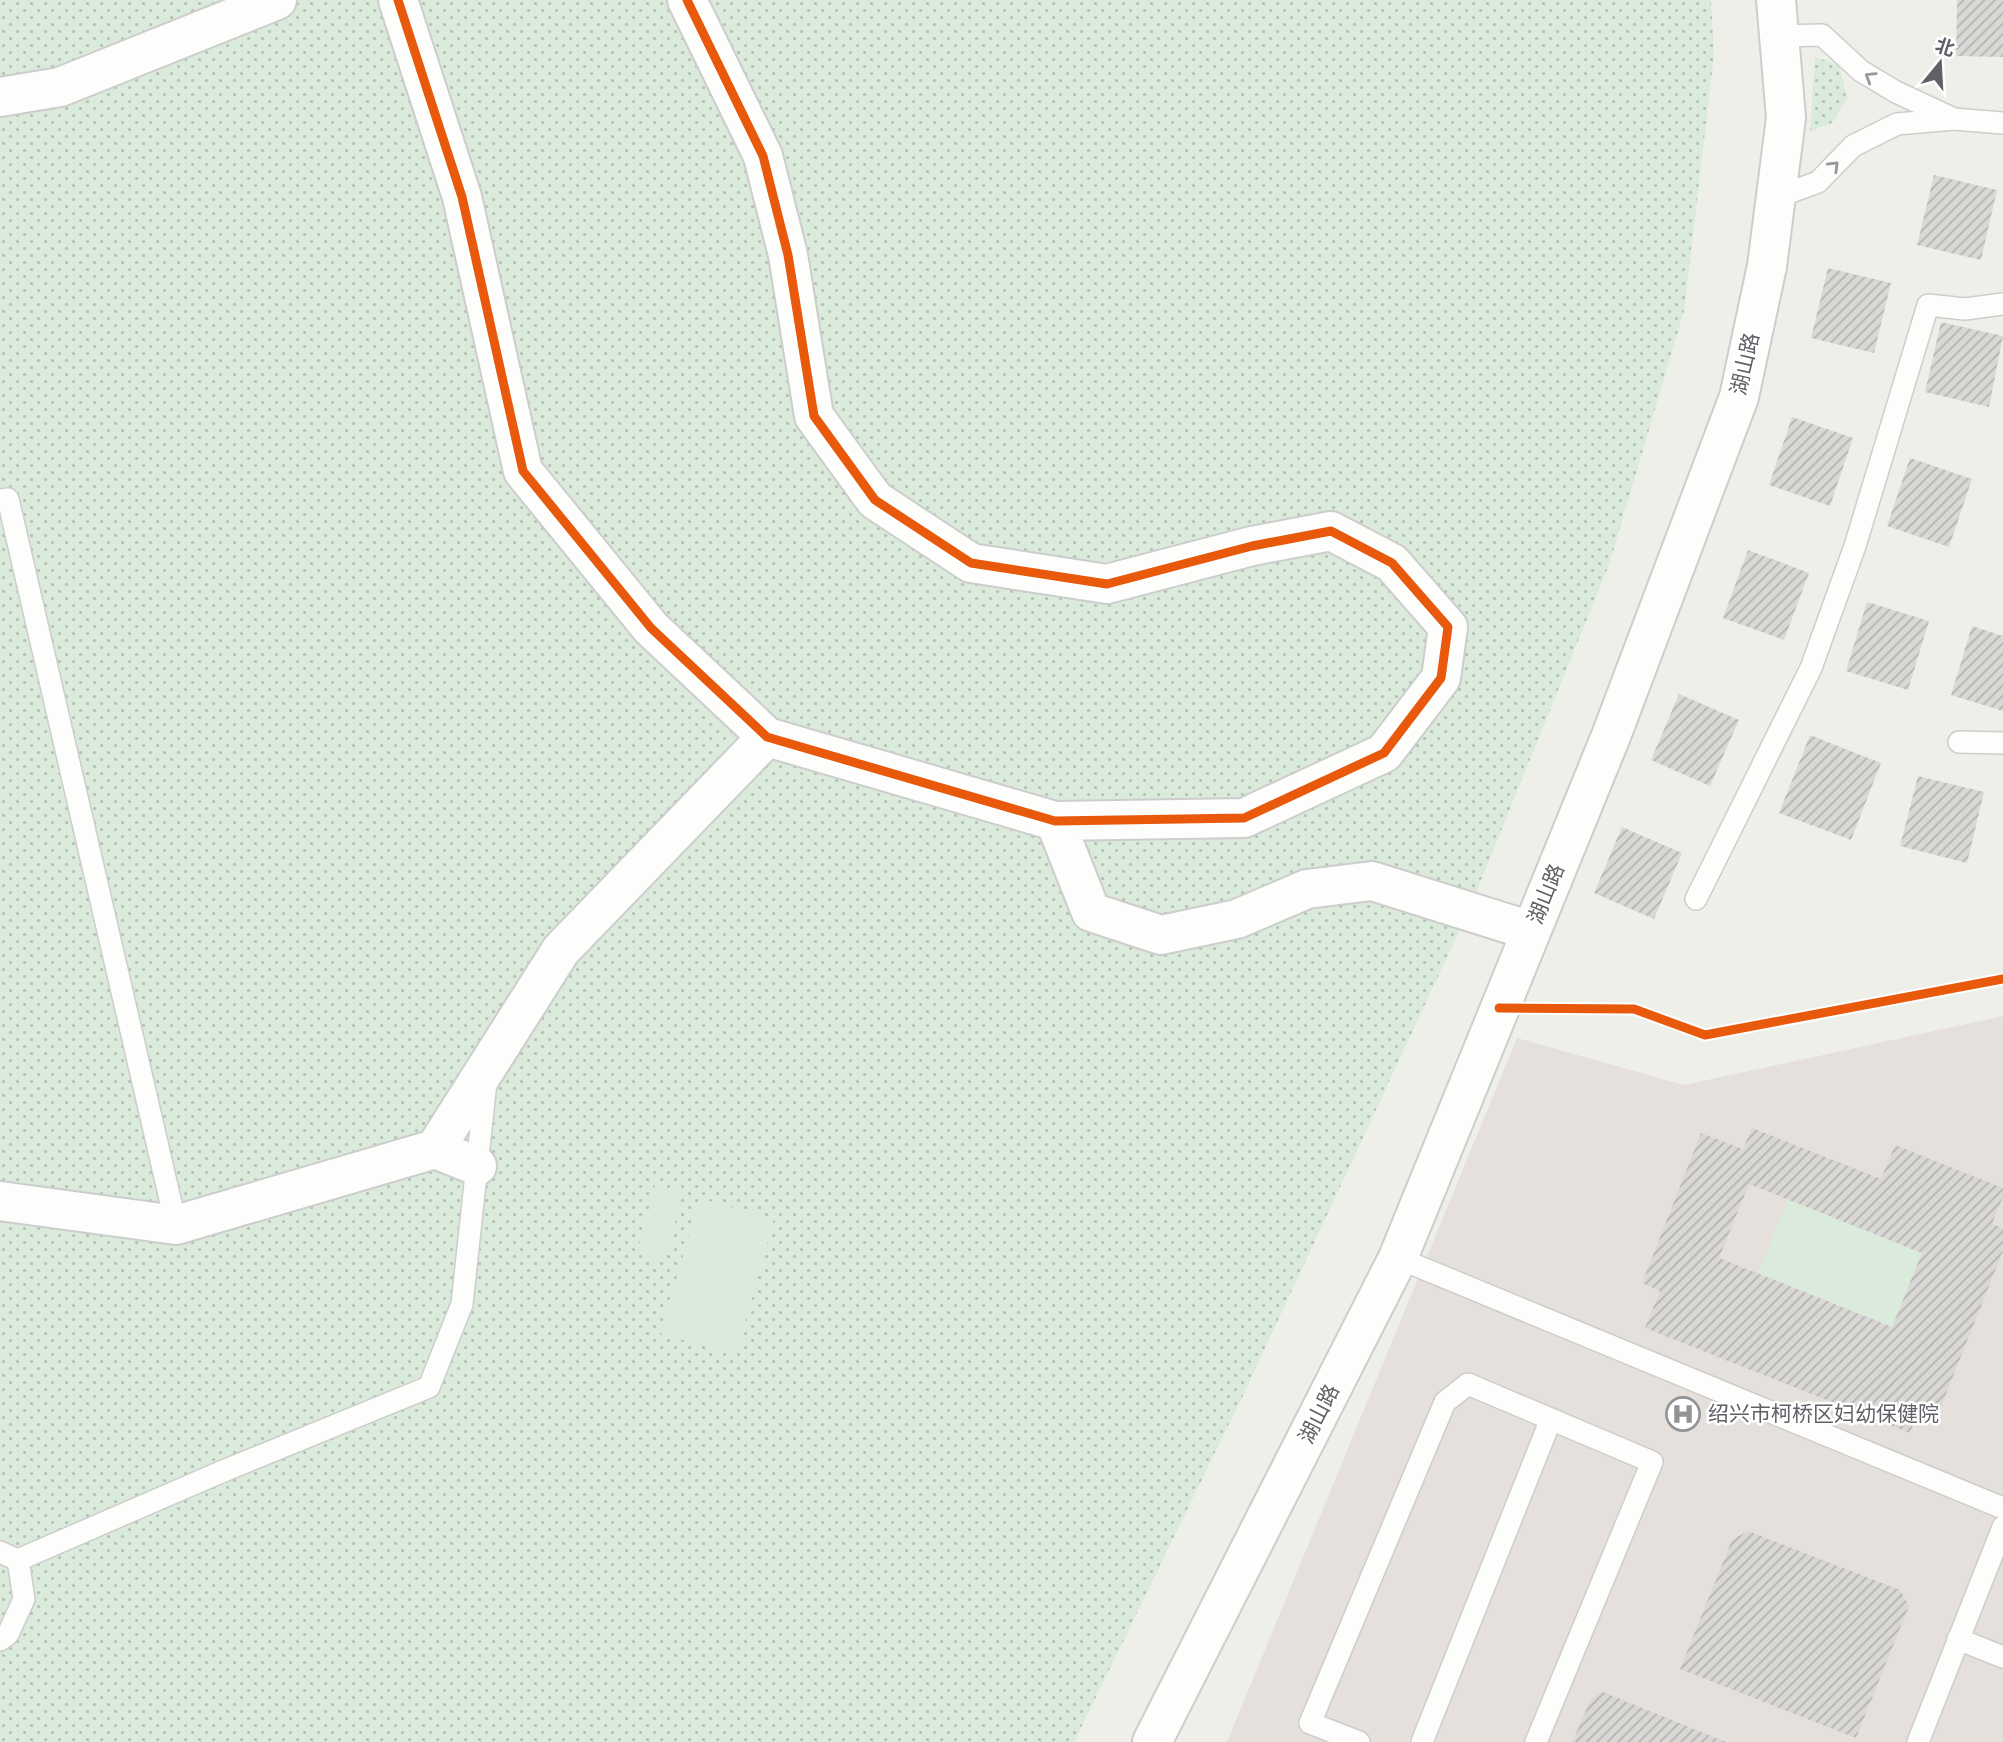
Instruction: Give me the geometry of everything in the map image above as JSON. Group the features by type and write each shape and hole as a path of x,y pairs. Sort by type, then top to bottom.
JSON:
{"street":[{"path":"0,97 60,88 277,0"},
{"path":"398,0 463,197 523,471 651,628 767,737 1055,821 1244,818 1384,753 1441,678 1448,627 1392,563 1331,531 1252,546 1107,584 971,563 874,500 814,416 788,255 763,156 687,0"},
{"name":"湖山路","path":"1152,1742 1398,1258 1611,736 1739,397 1767,266 1786,118 1778,18"},
{"path":"435,1149 561,950 767,737"},
{"path":"1055,821 1090,912 1161,935 1237,919 1307,889 1372,881 1531,931"},
{"path":"0,1201 176,1225 435,1149 477,1166"}],"lane":[{"path":"1778,18 1822,35 1861,71 1896,92 1954,119"},
{"path":"1775,198 1818,182 1853,146 1897,124 1954,119 2003,122"},
{"path":"1696,899 1811,668 1855,546 1928,305 1965,309 2003,304"},
{"path":"0,500 8,499 176,1225"},
{"path":"1959,742 2003,743"},
{"path":"0,1640 8,1634 24,1599 9,1556 429,1387 462,1304 487,1066"},
{"path":"1398,1258 2003,1508"},
{"path":"1359,1742 1310,1723 1445,1402 1468,1384 1652,1462 1536,1742"},
{"path":"1422,1742 1551,1419"},
{"path":"1917,1742 2003,1527"},
{"path":"1958,1639 2003,1657"}],"shaded area":[{"name":"绍兴市柯桥区妇幼保健院","path":"2003,1016 2003,1742 1227,1742 1517,1038 1684,1085"}],"green space":[{"path":"0,0 1711,0 1714,55 1684,311 1609,565 1468,912 1245,1391 1074,1742 0,1742"},
{"path":"1815,57 1839,65 1847,98 1832,123 1810,131"},
{"path":"655,1185 683,1193 665,1261 637,1254"},
{"path":"699,1198 774,1219 736,1355 661,1334"},
{"path":"1788,1199 1922,1253 1892,1327 1758,1273"}],"building":[{"path":"1957,0 2003,0 2003,57 1956,56"},
{"path":"1934,175 1997,190 1981,260 1917,245"},
{"path":"1828,268 1891,283 1874,353 1811,338"},
{"path":"1941,322 2003,336 1989,407 1925,392"},
{"path":"1792,417 1853,438 1830,506 1769,485"},
{"path":"1910,458 1972,479 1949,547 1887,526"},
{"path":"1748,550 1809,573 1784,640 1723,618"},
{"path":"1867,602 1929,621 1908,690 1846,671"},
{"path":"1972,626 2003,636 2003,711 1951,695"},
{"path":"1679,694 1739,720 1710,786 1651,760"},
{"path":"1810,735 1881,763 1851,840 1779,813"},
{"path":"1918,776 1984,792 1967,863 1900,846"},
{"path":"1622,827 1682,853 1654,919 1594,893"},
{"path":"1752,1128 1881,1179 1895,1145 2003,1188 2003,1197 1992,1224 2003,1228 2003,1251 1936,1419 1918,1412 1910,1433 1645,1328 1660,1291 1642,1283 1701,1133 1743,1149","holes":["1749,1184 1922,1253 1892,1327 1719,1258"]},
{"path":"1748,1531 1900,1590 1909,1606 1856,1738 1680,1669 1732,1540"},
{"path":"1603,1692 1726,1742 1572,1742 1591,1699"}],"cycle path":[{"path":"398,0 462,197 523,471 651,628 767,737 1055,821 1244,818 1384,753 1441,678 1448,627 1392,563 1331,531 1252,546 1107,584 971,563 875,500 814,416 788,255 763,156 687,0"},
{"path":"1499,1008 1634,1009 1705,1035 2003,979"}],"place":[{"name":"绍兴市柯桥区妇幼保健院","path":"1683,1414"}]}
